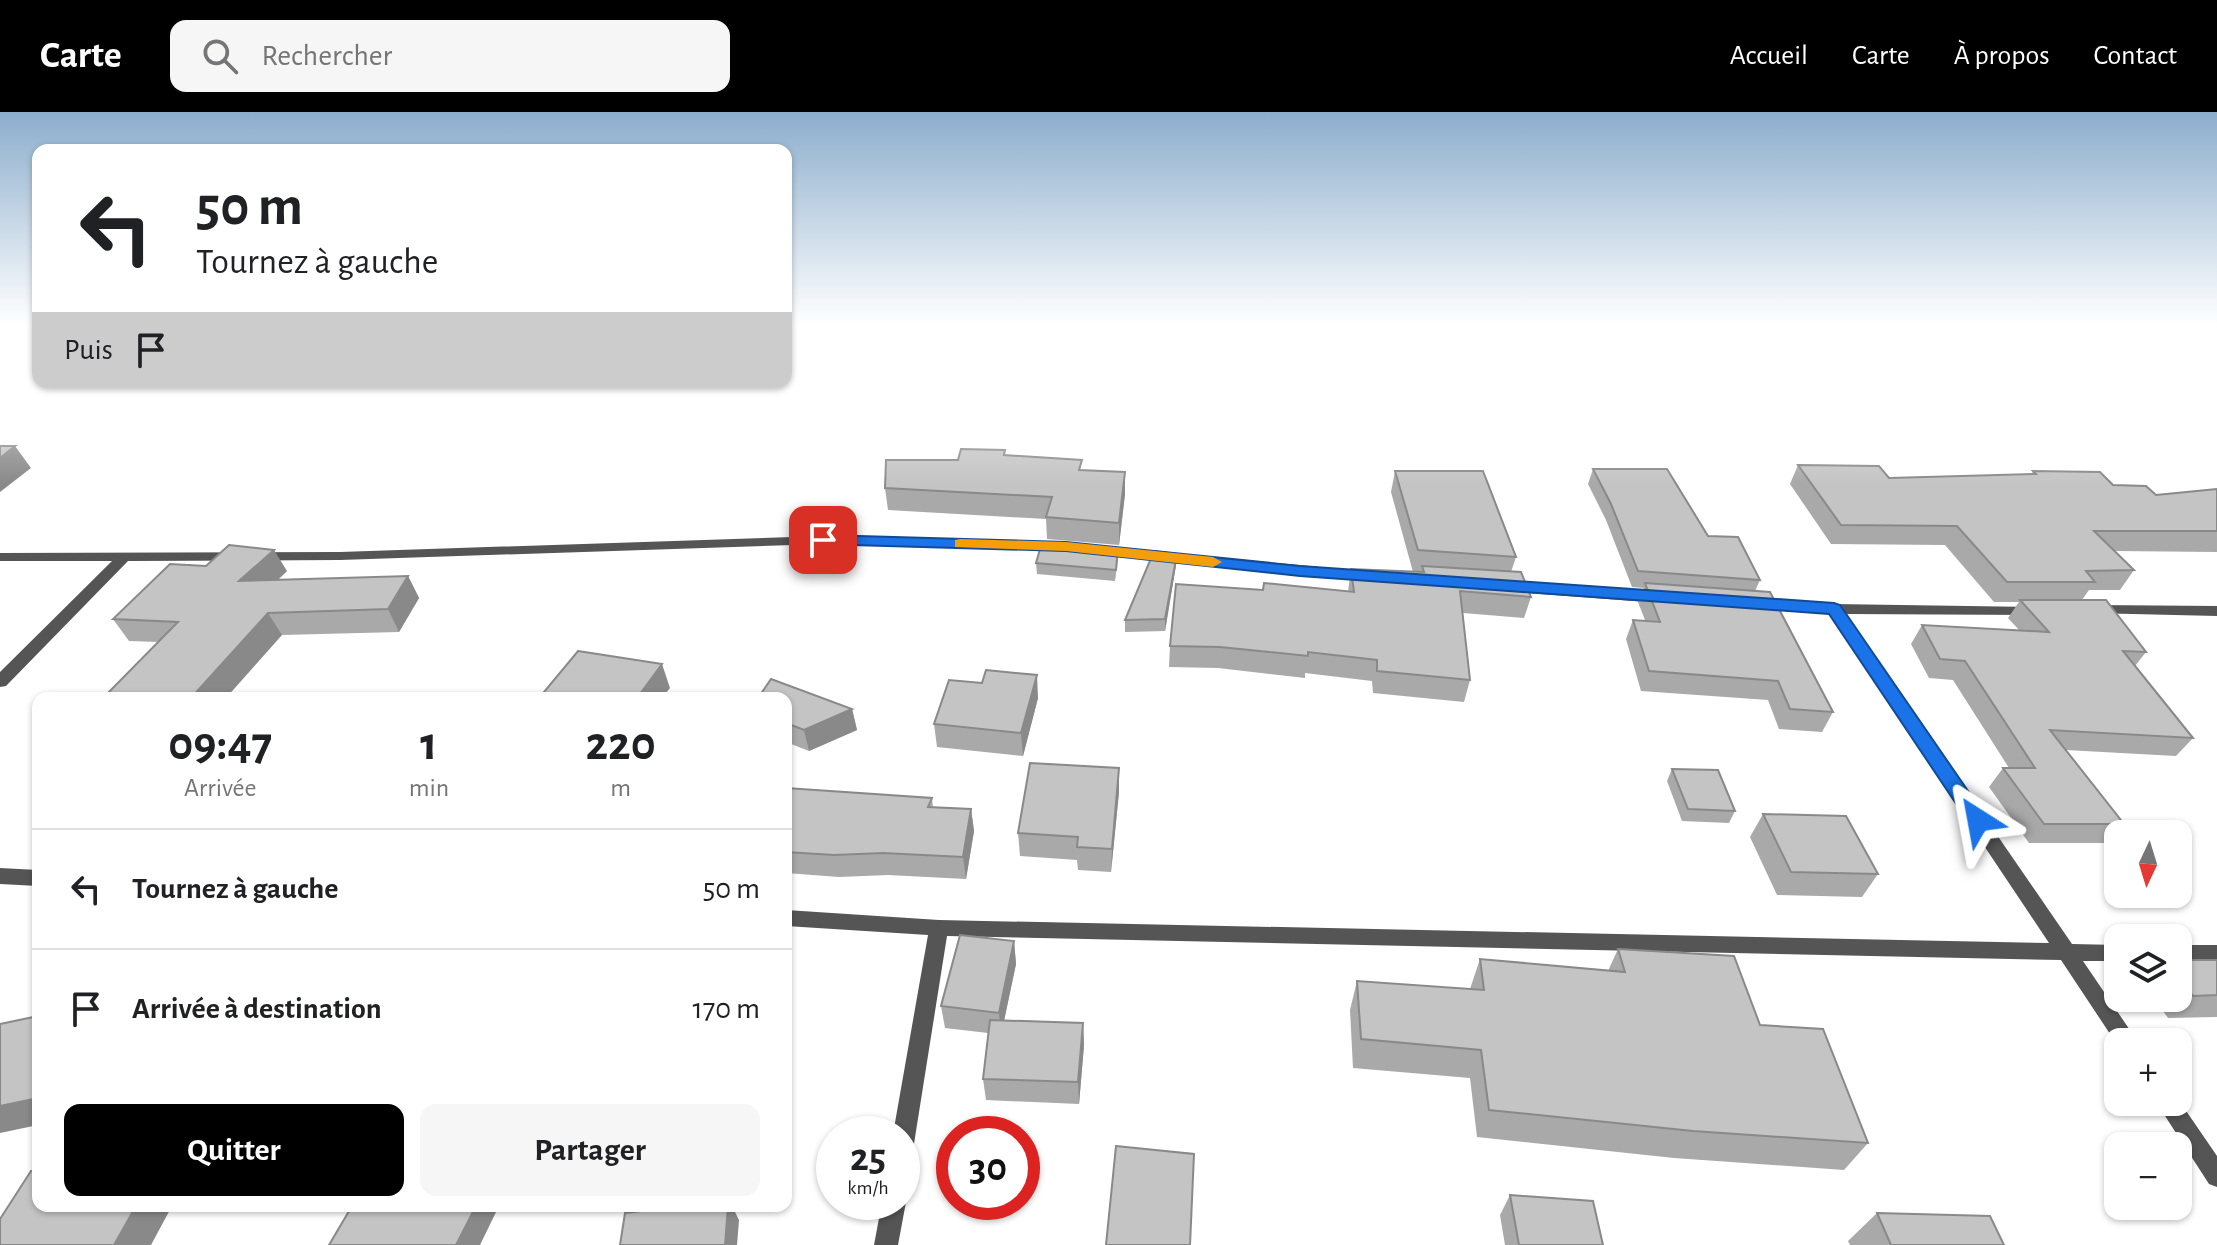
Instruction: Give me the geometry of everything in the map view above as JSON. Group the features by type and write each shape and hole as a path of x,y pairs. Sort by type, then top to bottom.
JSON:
{"street":[{"path":"0,557 340,556 823,540 1066,547 1392,578"},
{"path":"0,682 125,556"},
{"path":"1499,587 1682,599"},
{"path":"1743,603 1834,609 2217,611"},
{"path":"1834,609 2118,1028"},
{"path":"0,876 32,878"},
{"path":"792,918 939,928 2104,953"},
{"path":"908,1116 939,928"},
{"path":"2192,953 2217,953"},
{"path":"2176,1116 2217,1176"},
{"path":"886,1245 891,1220"}],"building":[{"path":"0,446 15,446 0,458"},
{"path":"961,449 1005,450 1004,455 1082,460 1079,470 1125,472 1119,523 1046,517 1052,497 885,488 886,460 958,460"},
{"path":"1798,465 1879,466 1889,478 2036,474 2033,471 2100,472 2113,485 2146,486 2156,495 2217,489 2217,531 2094,531 2134,570 2086,571 2095,582 2007,582 1957,526 1841,525"},
{"path":"1593,469 1667,469 1708,536 1738,537 1760,580 1638,571"},
{"path":"1395,471 1483,471 1516,557 1418,550"},
{"path":"1042,542 1118,548 1116,570 1036,563"},
{"path":"229,545 274,550 239,581 408,576 388,609 268,613 196,692 109,692 178,622 113,619 170,564 206,566"},
{"path":"1154,551 1177,554 1165,619 1125,620"},
{"path":"1422,566 1521,572 1531,597 1460,591 1470,680 1377,671 1377,660 1308,652 1308,656 1220,647 1170,646 1176,584 1263,590 1264,583 1354,592 1351,569 1424,572"},
{"path":"1645,583 1770,592 1833,712 1790,709 1778,681 1649,671 1633,620 1660,622"},
{"path":"2020,600 2106,600 2146,652 2123,651 2193,738 2050,730 2121,820 2104,820 2104,824 2044,824 2003,768 2035,768 1965,661 1940,659 1922,625 2049,632"},
{"path":"578,651 662,664 641,692 544,692"},
{"path":"986,670 1037,675 1021,733 934,724 949,680 982,683"},
{"path":"771,679 852,709 804,730 792,725 792,692 762,692"},
{"path":"1030,763 1119,768 1112,849 1077,847 1078,837 1018,833"},
{"path":"1672,769 1718,770 1735,811 1688,809"},
{"path":"792,788 932,798 928,807 971,809 963,857 883,853 792,852"},
{"path":"1763,814 1846,816 1878,874 1791,872"},
{"path":"960,935 1014,941 999,1013 941,1006"},
{"path":"1618,949 1734,956 1760,1025 1823,1029 1868,1143 1693,1131 1489,1110 1481,1050 1361,1039 1357,981 1484,990 1480,959 1625,972"},
{"path":"2192,960 2217,960 2217,995 2193,996"},
{"path":"32,1017 32,1099 0,1106 0,1024"},
{"path":"990,1020 1083,1023 1078,1082 983,1079"},
{"path":"1116,1146 1194,1154 1190,1245 1106,1245"},
{"path":"31,1171 32,1212 133,1212 114,1245 0,1245 0,1219"},
{"path":"1510,1195 1593,1201 1603,1245 1519,1245"},
{"path":"348,1212 473,1212 456,1245 329,1245"},
{"path":"728,1212 725,1245 620,1245 625,1213"},
{"path":"1877,1213 1990,1216 2004,1245 1891,1245"}],"slow traffic":[{"path":"960,544 1066,547 1213,562"}],"route":[{"path":"823,540 1066,547 1300,571 1544,591 1834,609 1978,820"}]}
